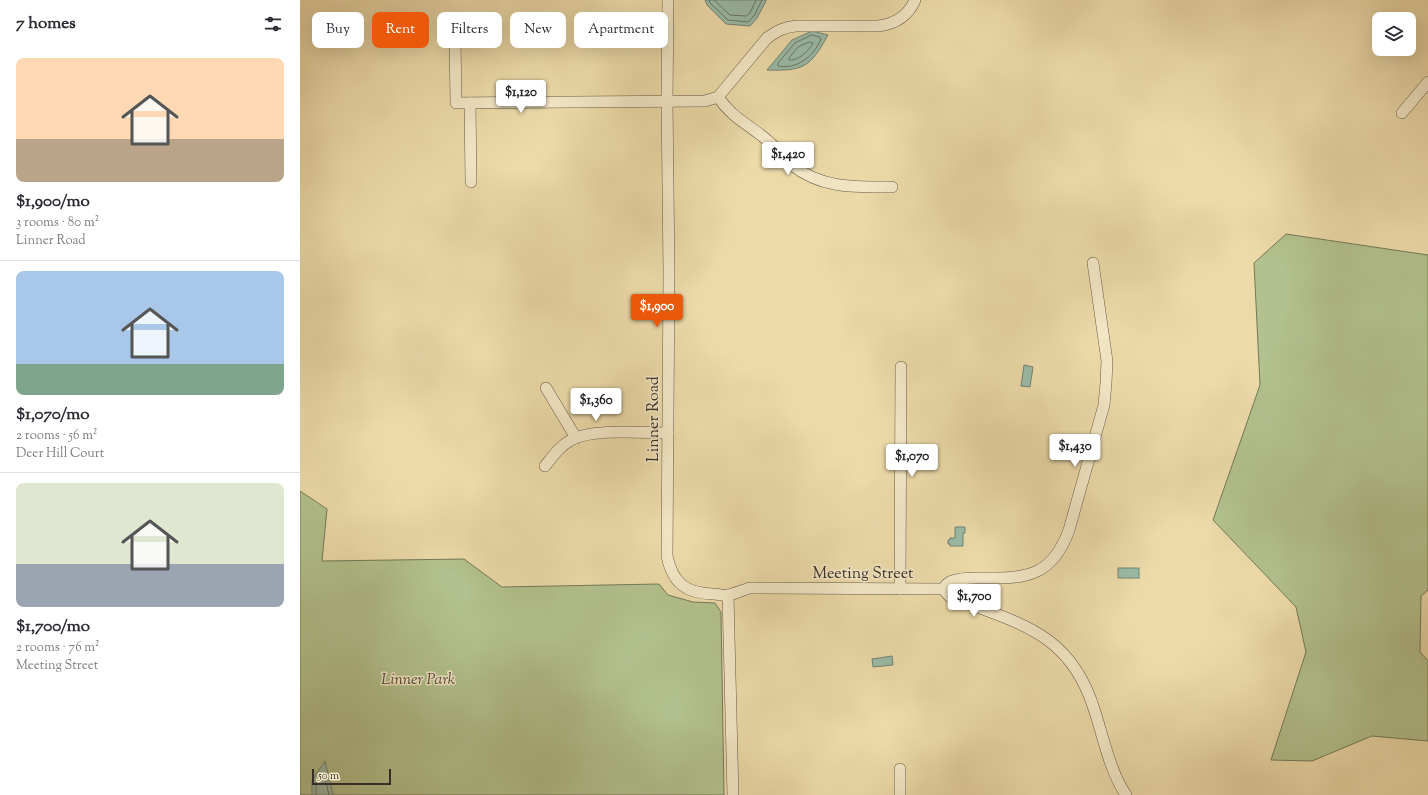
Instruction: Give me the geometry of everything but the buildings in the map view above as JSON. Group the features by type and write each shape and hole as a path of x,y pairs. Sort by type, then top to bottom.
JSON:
{"street":[{"name":"Linner Road","path":"668,0 667,101 669,272 667,556 670,570 680,584 695,592 728,595"},
{"path":"455,48 456,103 705,101 718,97 767,38 785,27 878,26 890,24 900,19 909,11 914,0"},
{"path":"1402,113 1428,82"},
{"path":"718,97 734,117 768,140 792,164 810,176 832,184 843,186 892,187"},
{"path":"470,103 470,182"},
{"path":"1093,263 1108,361 1104,405 1070,530 1064,545 1054,559 1042,569 1027,575 1011,578 964,579 952,581 942,589 950,597 1020,624 1040,634 1057,646 1071,662 1083,680 1091,699 1110,762 1119,784 1126,795"},
{"path":"900,589 901,367"},
{"path":"546,388 576,438"},
{"path":"545,466 558,450 576,438 588,434 668,433"},
{"name":"Meeting Street","path":"728,595 750,588 942,589"},
{"path":"728,595 732,795"},
{"path":"900,769 900,795"}],"green space":[{"path":"1286,234 1428,255 1428,590 1421,596 1420,652 1428,661 1428,741 1372,736 1312,761 1271,760 1306,652 1296,607 1213,520 1260,385 1254,263"},
{"name":"Linner Park","path":"300,491 327,509 322,561 464,559 502,587 659,584 668,595 693,602 715,603 721,612 724,795 300,795"}],"water":[{"path":"705,0 766,1 757,18 750,26 726,24 707,5"},
{"path":"812,31 828,35 816,55 810,61 797,68 789,70 767,70 792,40"},
{"path":"1024,365 1033,367 1030,387 1021,386"},
{"path":"955,527 965,527 965,533 963,533 963,546 950,546 950,544 948,544 948,540 950,540 950,538 955,538"},
{"path":"1118,568 1139,568 1139,578 1118,578"},
{"path":"892,656 893,665 873,667 872,659"},
{"path":"325,761 333,795 312,795 312,780"}]}
